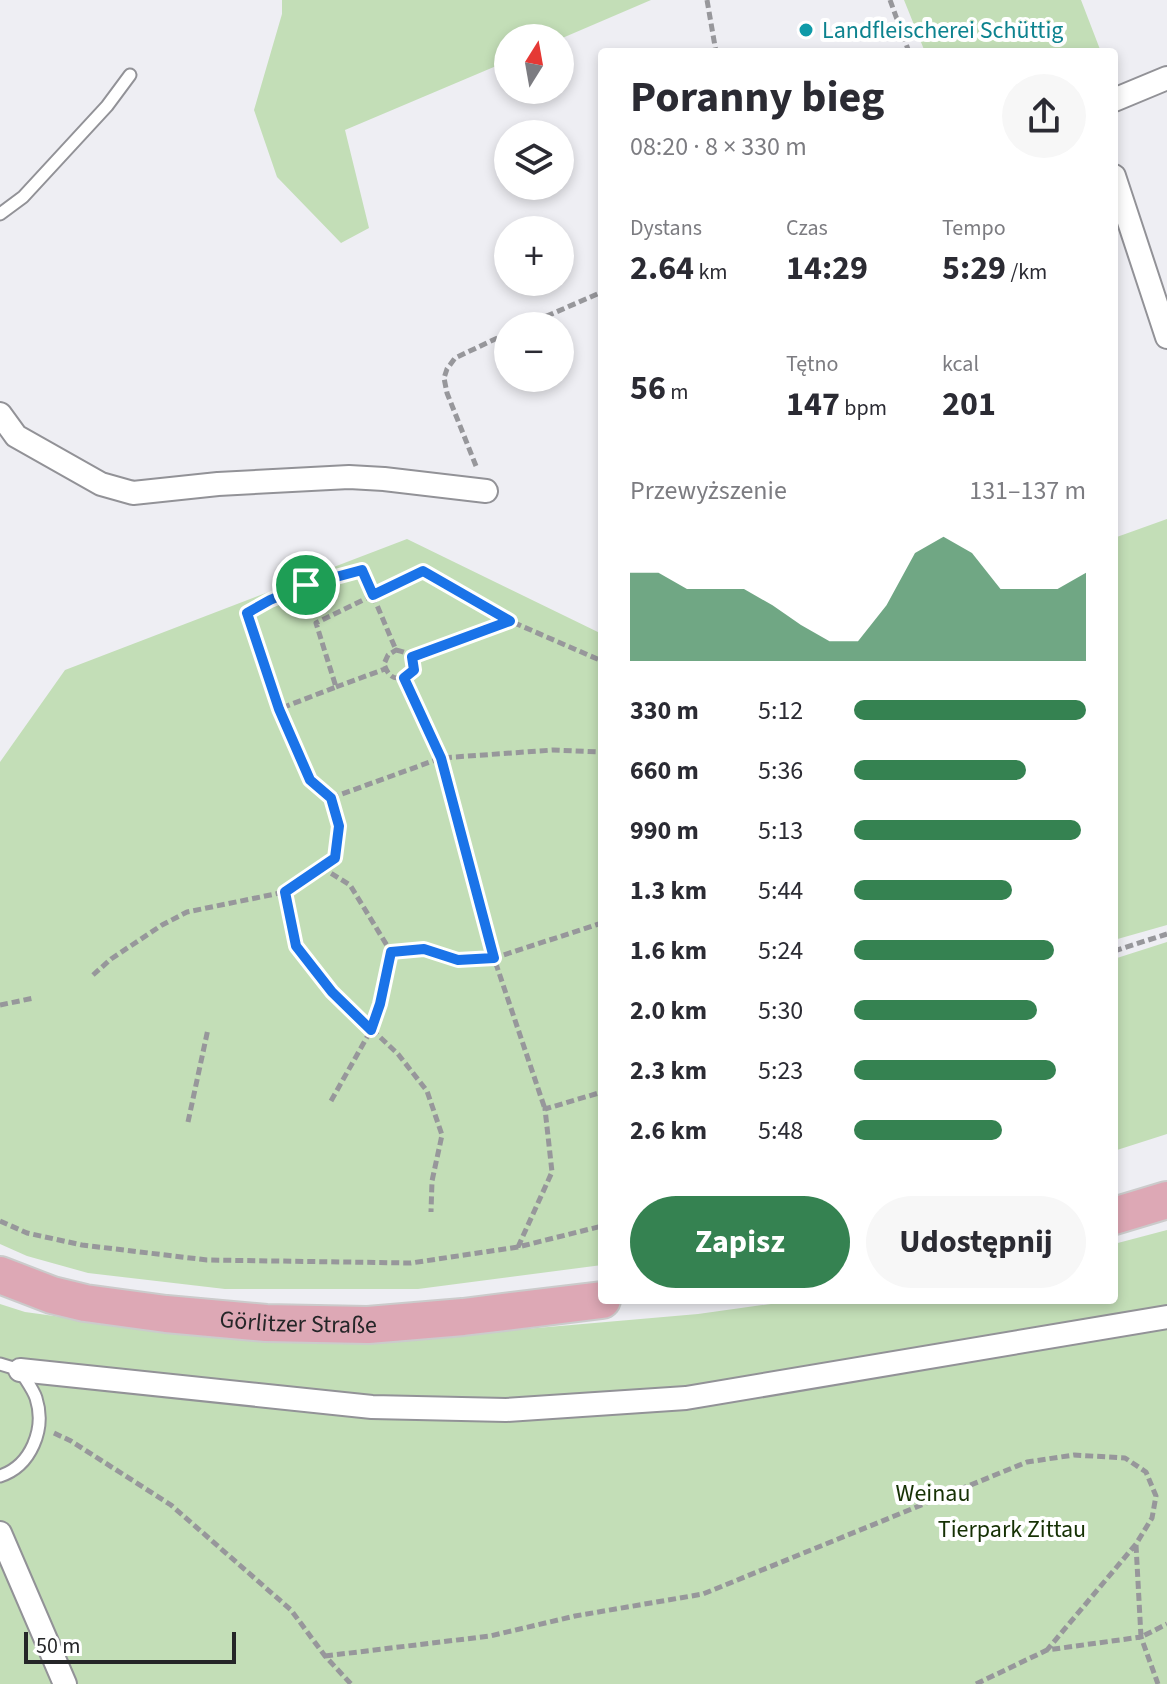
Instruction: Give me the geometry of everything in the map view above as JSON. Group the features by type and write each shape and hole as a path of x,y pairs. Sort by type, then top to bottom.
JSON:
{"main road":[{"path":"1118,1215 1167,1200"},
{"name":"Görlitzer Straße","path":"0,1275 52,1295 85,1303 266,1323 368,1325 598,1300"}],"street":[{"path":"1118,98 1167,78"},
{"path":"1118,188 1167,337"},
{"path":"0,414 16,436 101,484 133,493 218,484 349,477 486,491"},
{"path":"10,1367 372,1407 506,1410 686,1398 1167,1317"},
{"path":"0,1533 65,1684"}],"lane":[{"path":"0,214 23,197 107,106 130,75"},
{"path":"0,1476 11,1472 31,1453 39,1425 36,1398 10,1367"}],"path":[{"path":"707,0 715,48"},
{"path":"890,0 908,48"},
{"path":"556,312 598,294"},
{"path":"486,491 447,393 444,378 455,358 494,340"},
{"path":"93,975 111,959 187,912 285,892 335,858 339,826 331,798 310,780 279,709 247,613 306,585 362,570 396,650"},
{"path":"336,687 316,623 423,571 510,621 598,659"},
{"path":"412,657 510,621"},
{"path":"396,650 412,657 414,670 404,678 395,678 385,669 388,655 396,650"},
{"path":"279,709 385,669"},
{"path":"404,678 441,758 494,958 545,1109 552,1172 518,1247"},
{"path":"331,798 441,758 553,750 598,752"},
{"path":"321,867 350,885 391,952 371,1030 331,1101"},
{"path":"285,892 296,946 332,992 398,1054 427,1091 442,1135 432,1181 431,1212"},
{"path":"391,952 424,949 458,960 494,958 598,924"},
{"path":"1118,950 1167,934"},
{"path":"0,1005 34,998"},
{"path":"188,1122 208,1029"},
{"path":"545,1109 598,1093"},
{"path":"0,1221 27,1233 82,1245 207,1260 411,1263 518,1247 598,1227"},
{"path":"39,1425 71,1441 171,1505 291,1610 325,1656 351,1684"},
{"path":"325,1656 490,1636 575,1616 703,1594 1027,1462 1074,1455 1125,1458 1146,1472 1156,1496 1152,1518 1136,1544 1047,1650"},
{"path":"1136,1544 1141,1637 1158,1684"},
{"path":"976,1684 1047,1650 1141,1637 1167,1624"}],"green space":[{"path":"282,0 651,0 574,33 574,24 494,24 494,67 345,130 369,228 341,243 277,177 254,110 282,14"},
{"path":"904,0 1081,0 1099,48 923,48"},
{"path":"1167,519 1167,925 1118,939 1118,537"},
{"path":"407,539 598,632 598,1266 418,1289 225,1289 88,1273 27,1256 0,1244 0,762 65,670"},
{"path":"1167,942 1167,1134 1118,1150 1118,958"},
{"name":"Tierpark Zittau","path":"1167,1230 1167,1684 0,1684 0,1304 25,1312 179,1333 376,1342 698,1314 770,1304 1118,1304 1118,1243"}],"place":[{"name":"Landfleischerei Schüttig","path":"806,30"}],"route":[{"path":"362,570 373,595 423,571 510,621 412,657 414,670 404,678 441,758 494,958 458,960 424,949 391,952 371,1030 332,992 296,946 285,892 335,858 339,826 331,798 310,780 279,709 247,613 306,585 362,570"}],"park label":[{"name":"Weinau","path":"933,1493"}]}
